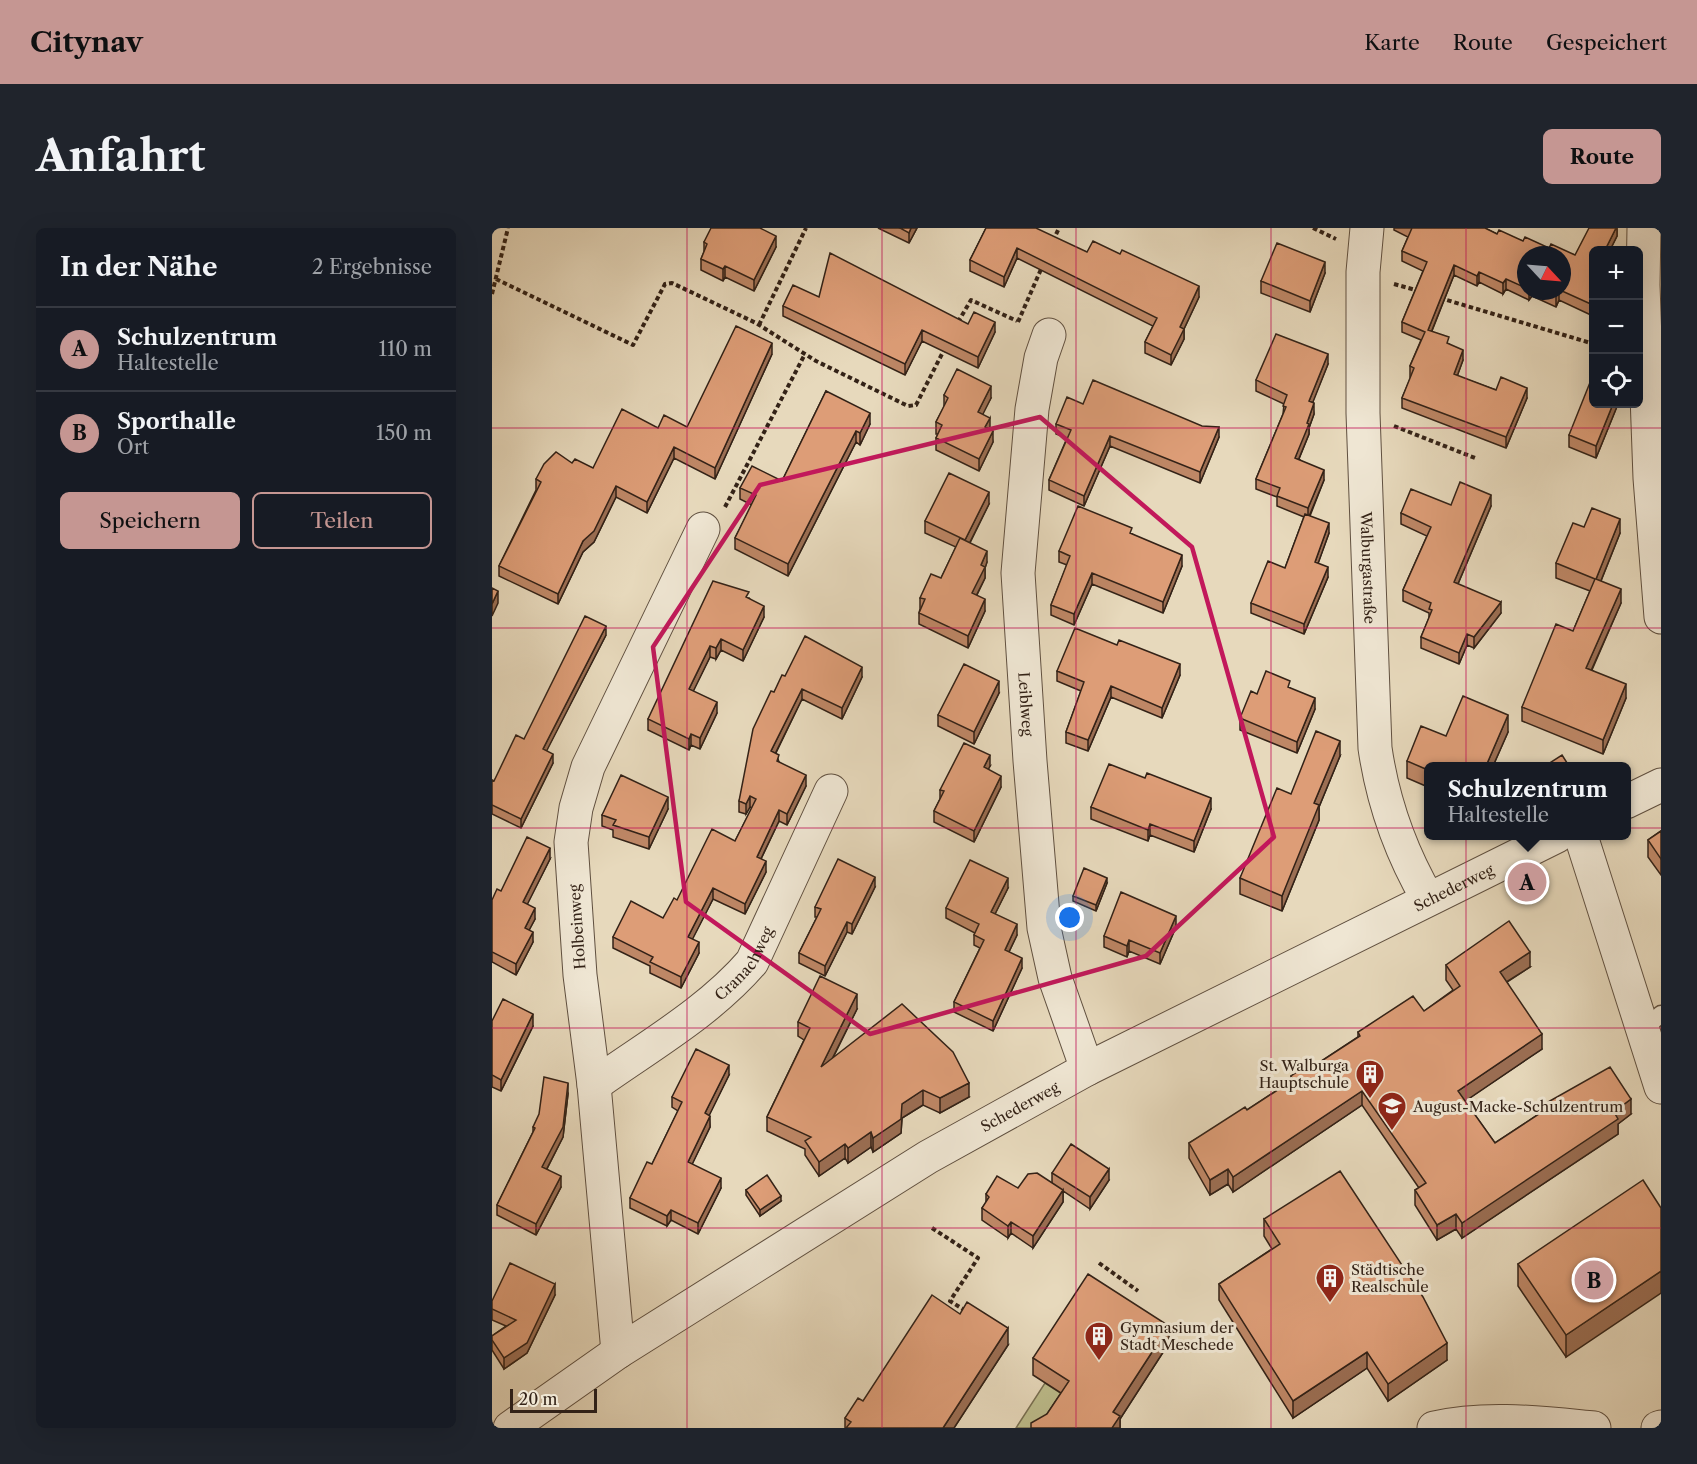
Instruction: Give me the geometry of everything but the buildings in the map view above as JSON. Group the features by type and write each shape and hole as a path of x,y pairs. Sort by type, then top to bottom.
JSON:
{"street":[{"name":"Walburgastraße","path":"1366,228 1363,272 1363,413 1375,748 1380,786 1391,820 1413,873 1428,899"},
{"path":"1644,228 1654,378 1650,478 1661,617"},
{"name":"Leiblweg","path":"1049,334 1041,358 1032,409 1018,573 1044,928 1055,978 1087,1070"},
{"name":"Holbeinweg","path":"618,1352 594,1085 580,975 572,842 576,808 588,767 703,529"},
{"path":"1631,800 1661,785"},
{"name":"Cranachweg","path":"594,1085 699,1009 736,979 752,962 831,791"},
{"name":"Schederweg","path":"510,1428 618,1352 927,1157 1087,1070 1549,840"},
{"path":"1583,840 1652,1022 1661,1087"},
{"path":"1434,1428 1463,1422 1498,1421 1594,1428"}],"path":[{"path":"492,294 508,228"},
{"path":"759,325 806,228"},
{"path":"1050,249 1059,228"},
{"path":"1017,321 1045,259"},
{"path":"496,279 629,344 636,342 668,282 759,325 806,354 913,407 947,344"},
{"path":"1405,287 1427,294"},
{"path":"1438,297 1589,343"},
{"path":"957,323 971,300 1049,334"},
{"path":"703,529 729,501 806,354"},
{"path":"1363,413 1475,458"},
{"path":"932,1228 978,1258 950,1301 968,1312"},
{"path":"1098,1263 1138,1291"}],"highlighted area":[{"path":"1040,417 1192,547 1274,837 1146,956 870,1034 686,902 653,647 760,485"}],"green space":[{"path":"1045,1383 1070,1399 1049,1428 1016,1428"}],"place":[{"name":"Schulzentrum","path":"1527,882"},
{"name":"St. Walburga Hauptschule","path":"1370,1100"},
{"name":"August-Macke-Schulzentrum","path":"1392,1132"},
{"name":"Sporthalle","path":"1594,1280"},
{"name":"Städtische Realschule","path":"1330,1304"},
{"name":"Gymnasium der Stadt Meschede","path":"1099,1362"}]}
